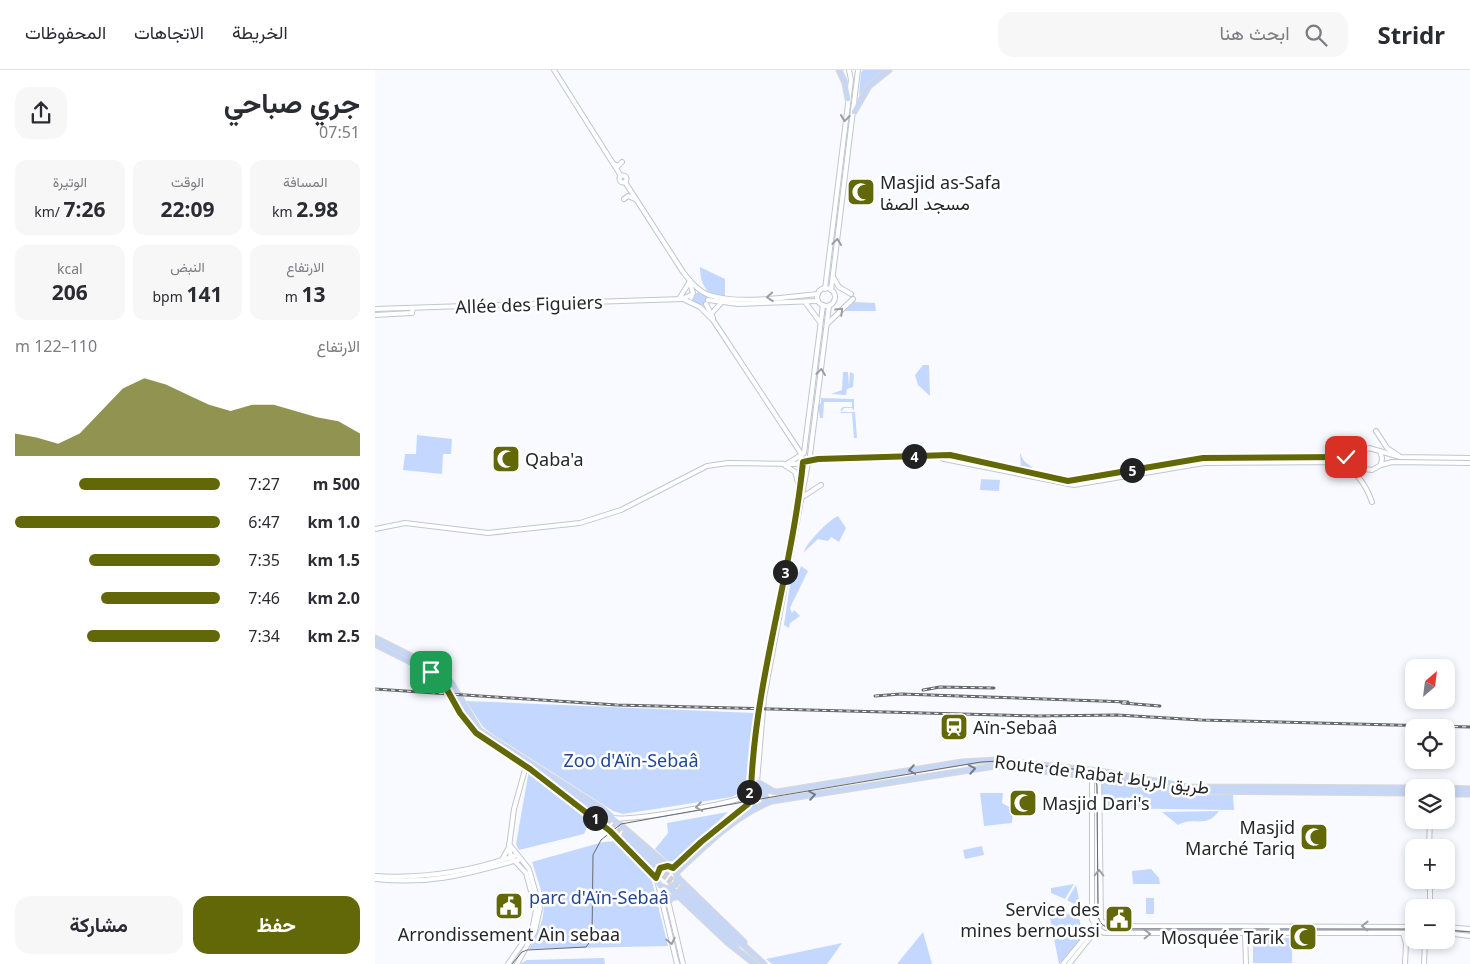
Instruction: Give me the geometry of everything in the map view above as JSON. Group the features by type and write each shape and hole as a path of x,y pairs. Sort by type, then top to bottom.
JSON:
{"main road":[{"path":"839,70 845,83 848,99"},
{"path":"854,112 869,86 889,70"},
{"path":"375,638 439,670 452,684 481,731 612,833 656,878 658,884 680,892 764,964"},
{"path":"375,644 436,675 445,686 460,713 476,733 597,813"},
{"name":"Route de Rabat طريق الرباط","path":"761,790 777,792 983,760 1024,761 1099,770 1179,787 1280,791 1405,788"},
{"path":"527,766 584,796 613,818 675,870 678,878 735,933 752,953"},
{"name":"Route de Rabat طريق الرباط","path":"764,804 796,797 983,767 1023,768 1092,776 1180,791 1405,793"},
{"path":"757,782 777,792"},
{"path":"1455,788 1470,788"},
{"path":"675,870 722,831 764,804 766,798 761,790 751,790 747,796 748,804"},
{"path":"1455,794 1470,794"},
{"path":"748,804 756,808"},
{"path":"675,870 701,842 748,804"},
{"path":"624,837 654,865"},
{"path":"656,878 658,870 668,866"},
{"path":"667,888 676,884 678,878"},
{"path":"668,903 671,898 680,892"},
{"path":"680,892 727,942 755,964"}],"street":[{"path":"554,70 621,176 620,180 625,182 689,281 692,294 691,302 700,307 713,320 807,460"},
{"path":"825,289 851,77 849,70"},
{"path":"761,790 757,782 764,698 804,496 807,460 829,306 835,298 831,290 858,70"},
{"path":"613,164 618,166 622,162"},
{"path":"624,199 628,196 637,200"},
{"path":"833,277 839,287 851,294"},
{"path":"689,281 707,294 737,299 818,294 825,289 831,290"},
{"path":"681,299 689,281"},
{"path":"692,294 701,290"},
{"name":"Allée des Figuiers","path":"681,299 692,294"},
{"path":"707,294 707,302 713,320"},
{"path":"818,294 818,301 823,306 829,306"},
{"name":"Allée des Figuiers","path":"375,309 681,299 691,302"},
{"path":"827,324 853,299"},
{"path":"700,307 707,302 818,301"},
{"path":"805,302 821,322"},
{"path":"711,314 722,303"},
{"path":"802,455 823,306"},
{"path":"375,315 412,313 413,308"},
{"path":"1376,431 1387,448 1401,457"},
{"path":"375,530 405,523 488,533 580,523 621,510 707,466 728,463 795,464 818,459 962,457 1068,481 1203,458 1346,457 1361,453 1369,448 1401,457 1470,458"},
{"path":"1380,451 1383,458 1381,465"},
{"path":"1361,453 1361,464 1365,469 1372,470 1392,462 1470,464"},
{"path":"802,455 807,460"},
{"path":"788,463 802,455"},
{"path":"939,456 944,459 1074,486 1203,463 1338,462 1361,464"},
{"path":"751,790 759,699 799,489 807,460"},
{"path":"1338,462 1353,470 1361,479 1372,502"},
{"path":"781,463 795,472 799,489"},
{"path":"804,496 821,485"},
{"path":"502,861 509,846 515,809 527,766"},
{"path":"1092,770 1092,919 1099,930 1104,933 1403,933"},
{"path":"1069,964 1099,930 1101,922 1099,770"},
{"path":"613,818 623,819 731,802 747,796"},
{"path":"509,846 529,869 540,910 535,932 517,964"},
{"path":"508,964 532,930 536,910 526,873 513,859 509,846"},
{"path":"375,878 415,882 439,880 480,872 513,859 517,855"},
{"path":"375,878 430,877 502,861 521,859"},
{"path":"658,884 677,964"},
{"path":"667,888 668,903 683,964"},
{"path":"1092,919 1116,926 1405,926 1403,933 1405,964"},
{"path":"1063,964 1095,925 1101,922"},
{"path":"1455,928 1470,929"},
{"path":"1245,934 1246,964"},
{"path":"1455,934 1470,936"},
{"path":"1424,964 1425,949"}],"green space":[{"path":"863,70 885,70 859,95 861,73"},
{"path":"700,267 725,279 725,296 713,295 705,288 701,279"},
{"path":"700,292 705,294 707,299 705,304 700,306 695,304 693,299 695,294"},
{"path":"854,302 875,303 876,311 844,311"},
{"path":"923,365 929,365 930,396 918,385 915,375"},
{"path":"843,372 848,372 849,386 850,372 854,374 853,387 847,389 846,395 831,394 842,390"},
{"path":"821,398 854,399 854,411 852,408 844,408 841,412 843,407 852,407 852,402 824,402 823,418 820,418 818,406 821,403"},
{"path":"841,412 855,412 857,438 854,438 852,413"},
{"path":"417,435 452,439 451,454 443,454 442,474 403,470 405,454 416,454"},
{"path":"1020,453 1024,461 1033,468 1033,472 1021,468"},
{"path":"981,479 1000,480 999,491 980,490"},
{"path":"838,516 846,528 839,542 831,537 828,541 818,539 804,552 818,532"},
{"path":"801,566 808,571 790,608 792,613 794,610 800,616 790,623 789,628 784,625 792,571 799,572"},
{"name":"Zoo d'Aïn-Sebaâ","path":"466,701 755,713 745,789 732,797 623,814 613,811 492,734 483,727"},
{"path":"529,770 583,806 588,820 584,834 519,850 516,844"},
{"path":"1100,778 1180,794 1233,795 1234,810 1099,808"},
{"path":"980,793 1003,793 1002,803 1013,809 1012,823 984,826"},
{"path":"1219,811 1209,820 1178,825 1162,812"},
{"path":"728,812 677,860 669,862 655,849 668,833 667,823"},
{"name":"parc d'Aïn-Sebaâ","path":"618,841 650,873 668,946 529,949 541,925 544,906 532,862 603,842"},
{"path":"982,846 984,855 965,859 963,850"},
{"path":"1151,869 1159,878 1160,884 1133,884 1132,871"},
{"path":"1074,884 1065,899 1051,893 1051,888"},
{"path":"1076,885 1081,908 1067,900"},
{"path":"1146,898 1154,898 1154,914 1146,914"},
{"path":"1047,903 1080,920 1081,938 1059,964"},
{"path":"923,932 932,964 897,964"},
{"path":"1253,938 1292,938 1292,963 1253,963"},
{"path":"842,943 827,964 772,964 766,959"},
{"name":"parc d'Aïn-Sebaâ","path":"604,958 605,964 520,964 527,960"}],"tunnel":[{"path":"598,811 626,835"},
{"path":"595,815 623,838"},
{"path":"656,863 682,889"},
{"path":"653,867 680,891"}],"tram line":[{"path":"512,964 522,952 527,950 586,947 592,939 593,855 601,840 621,824 981,762 998,761 1083,770 1092,774 1097,785 1098,915 1099,920 1106,927 1121,929 1405,929"},
{"path":"1455,931 1470,932"}],"railway":[{"path":"923,690 940,687 994,688"},
{"path":"375,689 617,705 1038,716 1117,715 1201,720 1470,727"},
{"path":"875,696 901,694 1128,702"},
{"path":"1122,703 1160,706"}],"place":[{"name":"Masjid as-Safa مسجد الصفا","path":"861,192"},
{"name":"Qaba'a","path":"506,459"},
{"name":"Aïn-Sebaâ","path":"954,727"},
{"name":"Masjid Dari's","path":"1023,803"},
{"name":"Masjid Marché Tariq","path":"1314,837"},
{"name":"Arrondissement Ain sebaa","path":"509,906"},
{"name":"Service des mines bernoussi","path":"1119,919"},
{"name":"Mosquée Tarik","path":"1303,937"}],"route":[{"path":"431,672 439,677 460,713 476,733 530,769 584,810 610,831 656,878 660,868 665,866 673,868 701,842 748,804 746,799 748,792 751,790 759,699 776,620 803,462 807,463 810,460 818,459 950,455 1062,481 1079,481 1203,458 1249,456 1346,457"}]}
